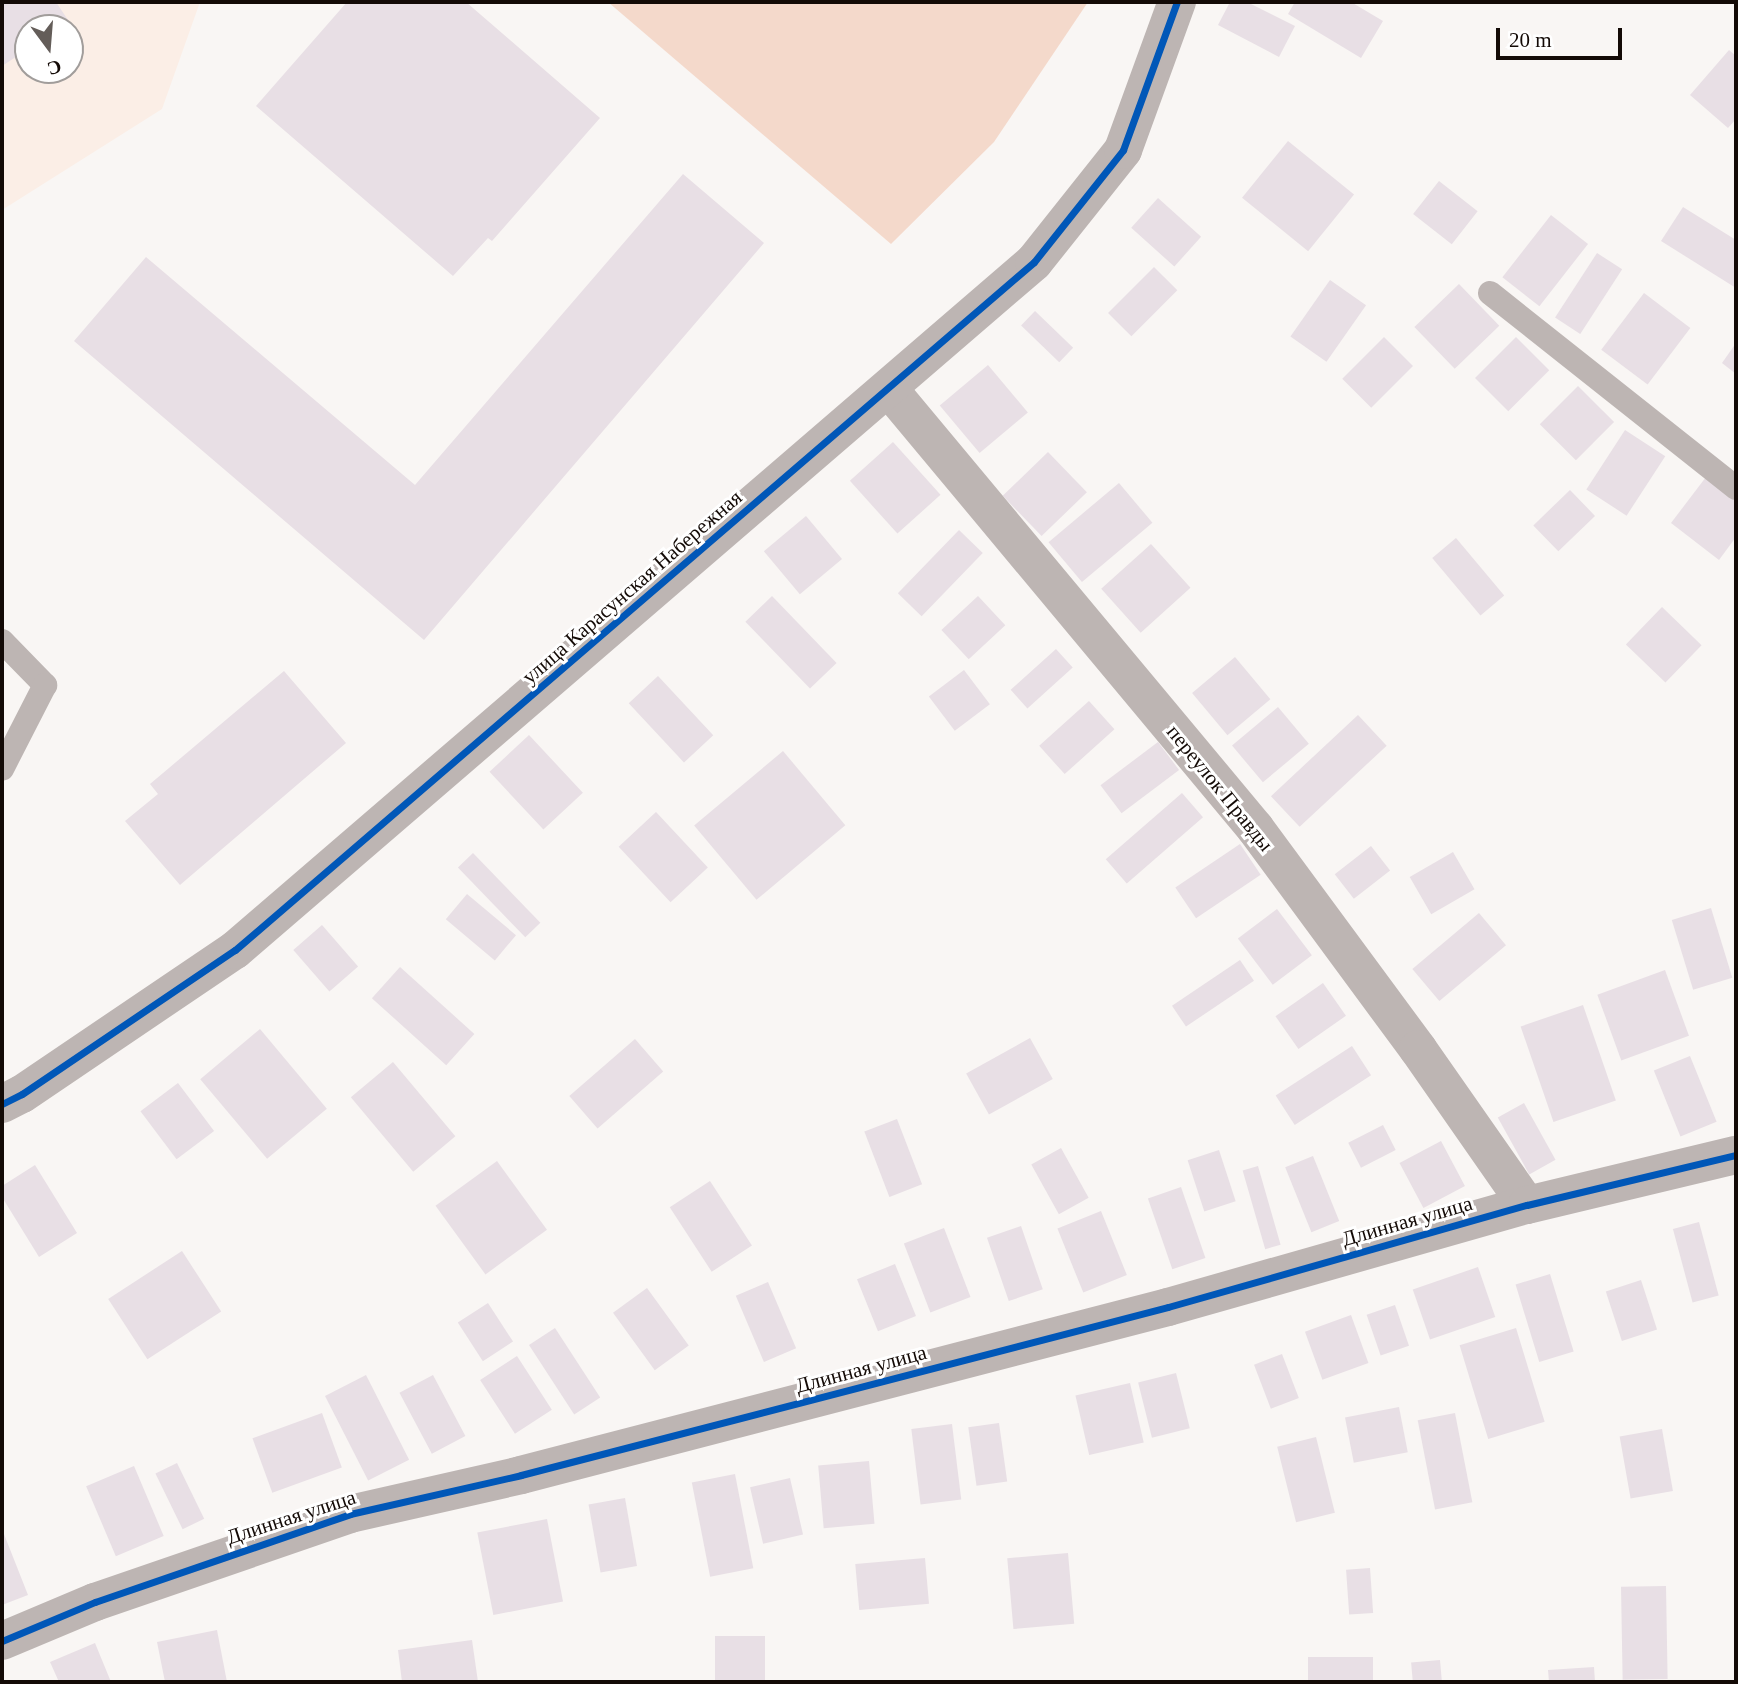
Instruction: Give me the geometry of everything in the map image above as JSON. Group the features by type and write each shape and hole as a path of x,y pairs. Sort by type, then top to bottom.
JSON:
{"street":[{"name":"улица Карасунская Набережная","path":"2,1104 22,1094 235,950 889,389 1034,261 1123,150 1177,2"},
{"name":"переулок Правды","path":"889,389 1255,828 1410,1038 1527,1205"},
{"name":"Длинная улица","path":"2,1641 95,1602 350,1514 522,1475 1168,1307 1527,1205 1736,1155"}],"lane":[{"path":"1490,293 1736,488"},
{"path":"2,641 46,685 2,769"}],"shaded area":[{"path":"2,2 200,2 162,109 2,210"},
{"path":"608,2 1088,2 994,142 891,244"}],"building":[{"path":"2,2 56,2 64,14 14,14 14,58 2,66"},
{"path":"347,2 466,2 600,118 492,241 488,238 453,276 256,106"},
{"path":"1230,2 1247,2 1295,26 1279,57 1218,25"},
{"path":"1295,2 1351,2 1383,21 1361,58 1288,14"},
{"path":"1729,50 1736,56 1736,119 1728,128 1690,95"},
{"path":"1288,141 1354,194 1308,251 1242,198"},
{"path":"683,174 764,243 424,640 74,341 146,257 415,485"},
{"path":"1439,181 1478,211 1452,244 1413,214"},
{"path":"1158,198 1201,237 1174,267 1131,228"},
{"path":"1683,207 1736,240 1736,288 1661,241"},
{"path":"1551,215 1588,244 1539,306 1502,277"},
{"path":"1597,253 1622,269 1580,334 1555,318"},
{"path":"1154,267 1177,290 1131,336 1108,313"},
{"path":"1330,280 1366,305 1326,362 1290,337"},
{"path":"1459,284 1499,326 1455,369 1414,327"},
{"path":"1644,293 1690,328 1648,385 1601,350"},
{"path":"1035,311 1073,348 1059,362 1021,325"},
{"path":"1384,337 1413,366 1371,408 1342,379"},
{"path":"1516,337 1549,370 1508,411 1475,378"},
{"path":"1736,343 1736,374 1722,363"},
{"path":"988,365 1028,412 980,453 940,405"},
{"path":"1578,386 1614,422 1576,460 1540,424"},
{"path":"1625,430 1665,456 1627,516 1586,490"},
{"path":"893,442 941,495 897,534 850,481"},
{"path":"1048,452 1087,492 1042,536 1003,496"},
{"path":"1706,477 1736,501 1736,537 1719,560 1671,523"},
{"path":"1119,483 1152,523 1082,582 1049,542"},
{"path":"1570,490 1595,516 1558,551 1533,525"},
{"path":"806,516 842,559 800,594 764,551"},
{"path":"959,530 983,553 922,616 898,593"},
{"path":"1456,538 1504,595 1480,615 1432,558"},
{"path":"1151,544 1190,588 1141,633 1101,589"},
{"path":"772,596 837,663 810,689 745,622"},
{"path":"978,596 1005,625 969,659 941,630"},
{"path":"1662,607 1702,645 1665,683 1626,644"},
{"path":"1056,649 1073,668 1027,708 1011,690"},
{"path":"1235,657 1270,699 1227,735 1192,693"},
{"path":"964,670 990,704 955,731 929,696"},
{"path":"284,671 346,743 180,885 125,821 158,794 150,784"},
{"path":"658,676 713,735 684,763 629,703"},
{"path":"1089,701 1114,729 1065,774 1039,746"},
{"path":"1278,707 1309,744 1263,782 1232,746"},
{"path":"1358,715 1387,746 1300,827 1271,796"},
{"path":"529,735 583,793 543,830 490,772"},
{"path":"1158,742 1179,770 1122,813 1100,785"},
{"path":"783,751 845,825 756,900 694,826"},
{"path":"1182,793 1203,817 1127,883 1106,859"},
{"path":"656,812 708,868 671,902 619,847"},
{"path":"1240,844 1261,875 1196,918 1175,888"},
{"path":"1371,846 1390,870 1354,899 1335,874"},
{"path":"1453,852 1474,889 1431,914 1410,877"},
{"path":"473,853 540,923 525,937 458,868"},
{"path":"467,894 516,935 495,960 446,919"},
{"path":"1711,908 1732,978 1693,990 1672,920"},
{"path":"1277,909 1312,955 1273,985 1238,938"},
{"path":"1479,913 1506,945 1439,1001 1412,969"},
{"path":"322,925 358,967 329,991 293,950"},
{"path":"1240,960 1254,981 1186,1027 1172,1006"},
{"path":"400,967 474,1034 446,1065 372,998"},
{"path":"1665,970 1689,1036 1621,1060 1597,995"},
{"path":"1323,983 1346,1016 1298,1049 1275,1016"},
{"path":"1583,1005 1616,1100 1553,1122 1521,1026"},
{"path":"260,1029 327,1109 267,1159 200,1079"},
{"path":"1030,1038 1053,1079 989,1114 966,1073"},
{"path":"635,1039 663,1071 598,1129 569,1096"},
{"path":"1352,1046 1371,1075 1295,1125 1276,1096"},
{"path":"1690,1056 1717,1122 1680,1136 1654,1071"},
{"path":"393,1062 455,1136 413,1172 351,1097"},
{"path":"178,1083 214,1131 177,1159 140,1111"},
{"path":"1524,1103 1556,1160 1529,1174 1498,1118"},
{"path":"897,1119 922,1184 889,1197 864,1132"},
{"path":"1383,1125 1396,1150 1361,1168 1348,1143"},
{"path":"1441,1141 1465,1186 1423,1208 1400,1163"},
{"path":"1061,1148 1089,1198 1059,1214 1031,1164"},
{"path":"1219,1150 1236,1201 1204,1212 1188,1160"},
{"path":"1313,1156 1339,1221 1311,1232 1285,1167"},
{"path":"497,1161 547,1230 485,1274 436,1206"},
{"path":"35,1165 77,1233 39,1257 2,1197 2,1186"},
{"path":"1258,1166 1281,1245 1265,1249 1243,1170"},
{"path":"710,1181 752,1246 712,1272 670,1207"},
{"path":"1181,1187 1205,1258 1172,1269 1148,1198"},
{"path":"1101,1211 1127,1275 1083,1293 1057,1229"},
{"path":"1699,1222 1719,1295 1693,1302 1673,1229"},
{"path":"1021,1226 1043,1289 1009,1301 987,1238"},
{"path":"944,1228 971,1297 930,1312 904,1243"},
{"path":"182,1251 221,1311 147,1359 108,1299"},
{"path":"895,1264 916,1316 878,1331 857,1279"},
{"path":"1478,1267 1495,1317 1430,1340 1413,1289"},
{"path":"1550,1274 1574,1351 1539,1362 1516,1285"},
{"path":"1641,1280 1657,1329 1622,1341 1606,1291"},
{"path":"768,1282 796,1348 764,1362 736,1296"},
{"path":"647,1288 689,1345 655,1370 613,1313"},
{"path":"488,1303 513,1342 483,1361 458,1323"},
{"path":"1395,1305 1409,1346 1381,1355 1367,1315"},
{"path":"1351,1315 1368,1363 1322,1380 1305,1332"},
{"path":"555,1328 600,1398 574,1414 529,1345"},
{"path":"1516,1328 1545,1422 1488,1439 1460,1345"},
{"path":"1282,1354 1299,1398 1271,1409 1254,1365"},
{"path":"517,1356 552,1410 515,1434 480,1380"},
{"path":"1176,1373 1190,1428 1152,1438 1138,1382"},
{"path":"366,1375 409,1460 368,1481 325,1396"},
{"path":"433,1375 465,1436 432,1454 399,1393"},
{"path":"1130,1383 1144,1442 1089,1455 1075,1396"},
{"path":"1399,1407 1408,1452 1354,1463 1345,1417"},
{"path":"322,1413 342,1468 272,1493 252,1438"},
{"path":"1455,1413 1472,1502 1435,1510 1418,1420"},
{"path":"999,1423 1007,1481 977,1486 968,1427"},
{"path":"952,1424 961,1499 921,1504 911,1429"},
{"path":"1662,1429 1673,1491 1631,1499 1620,1436"},
{"path":"1316,1437 1335,1513 1296,1522 1277,1447"},
{"path":"869,1461 874,1524 824,1528 818,1465"},
{"path":"177,1463 204,1519 183,1529 155,1474"},
{"path":"134,1466 164,1536 116,1556 86,1486"},
{"path":"735,1474 753,1568 710,1577 692,1482"},
{"path":"790,1478 803,1535 763,1544 750,1487"},
{"path":"625,1498 637,1566 601,1572 589,1504"},
{"path":"547,1519 563,1601 493,1615 477,1533"},
{"path":"2,1529 28,1595 2,1605"},
{"path":"1068,1553 1074,1624 1013,1629 1007,1558"},
{"path":"925,1558 929,1604 859,1610 855,1564"},
{"path":"1370,1568 1373,1613 1349,1615 1346,1570"},
{"path":"1666,1586 1668,1679 1623,1680 1621,1587"},
{"path":"217,1630 227,1682 165,1682 157,1642"},
{"path":"715,1636 765,1636 765,1682 715,1682"},
{"path":"472,1640 478,1682 402,1682 398,1650"},
{"path":"95,1643 111,1682 59,1682 50,1662"},
{"path":"1308,1657 1373,1657 1373,1682 1308,1682"},
{"path":"1440,1660 1442,1682 1413,1682 1411,1663"},
{"path":"1594,1667 1595,1682 1549,1682 1548,1670"}],"cycle path":[{"path":"2,1104 22,1094 235,950 1034,262 1123,150 1177,2"},
{"path":"2,1641 95,1602 350,1514 521,1475 1168,1307 1527,1205 1736,1155"}]}
